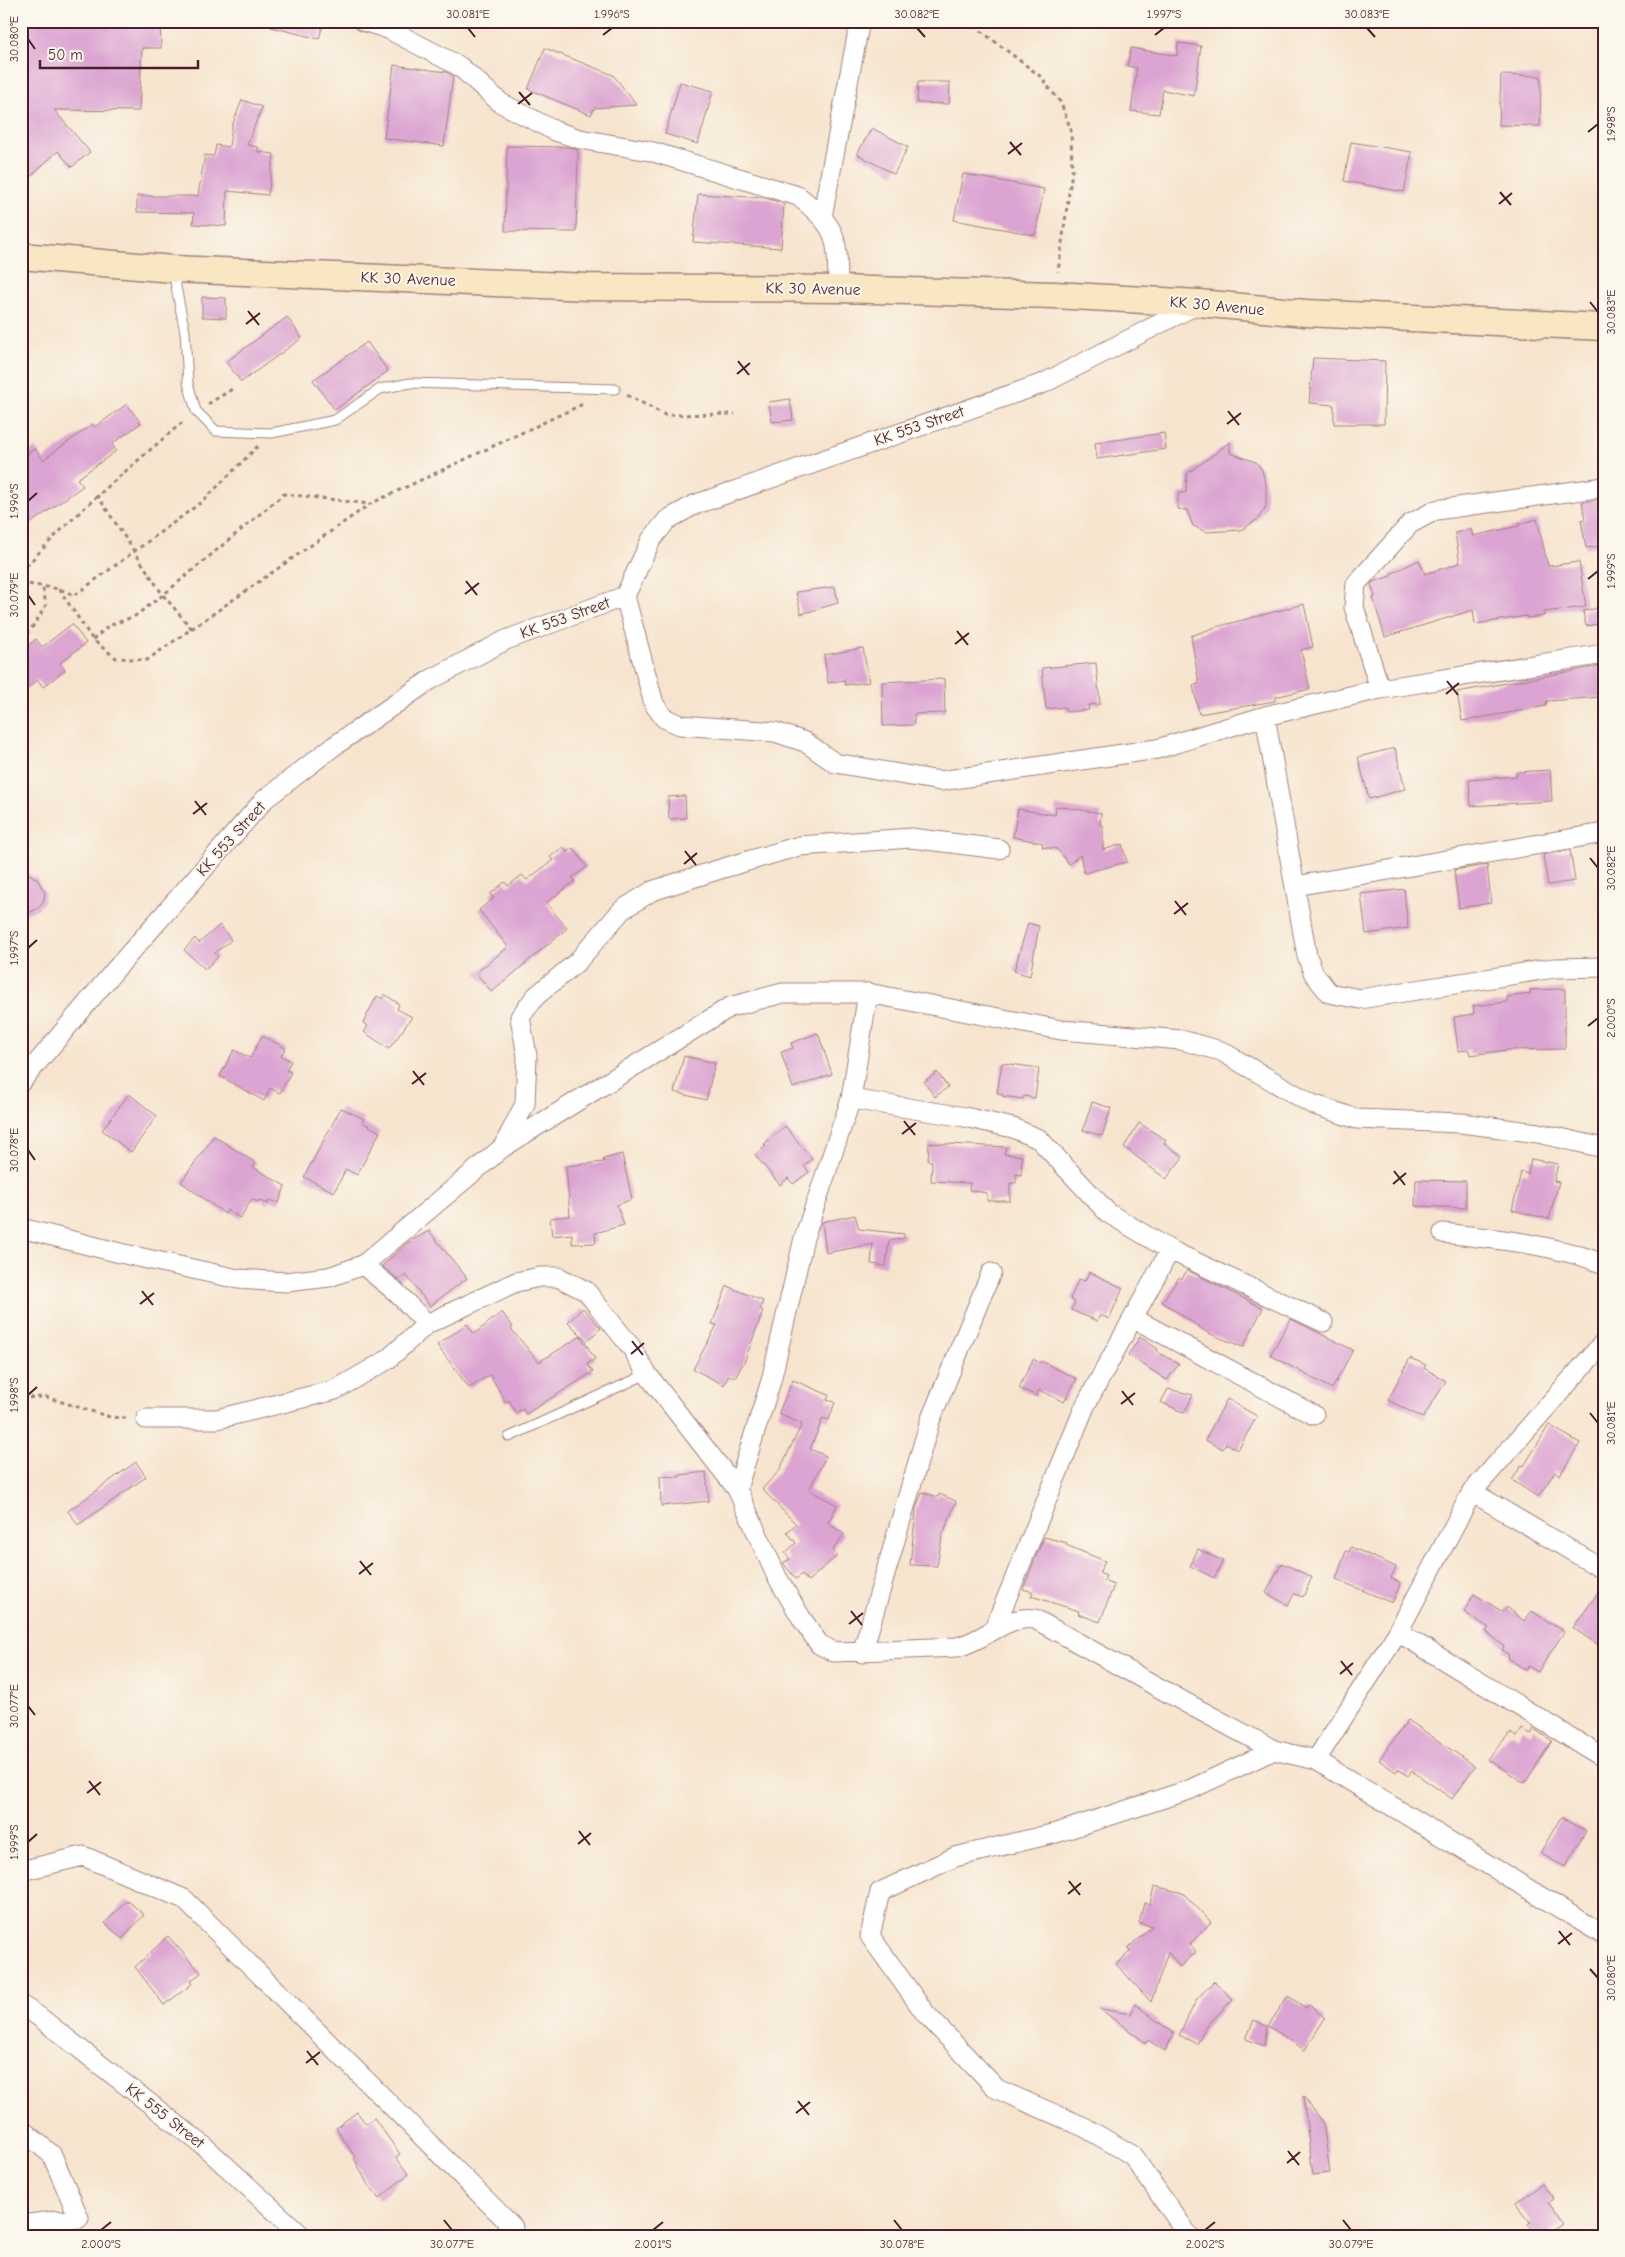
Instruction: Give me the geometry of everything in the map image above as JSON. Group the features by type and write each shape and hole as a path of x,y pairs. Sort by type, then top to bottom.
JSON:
{"main road":[{"name":"KK 30 Avenue","path":"21,256 173,269 588,287 838,289 1054,295 1199,303 1306,313 1604,327"}],"street":[{"path":"363,21 386,25 459,66 501,103 555,131 580,139 650,152 798,196 830,226 837,245 838,289"},
{"path":"822,217 860,21"},
{"name":"KK 553 Street","path":"21,1082 115,970 265,799 334,746 430,680 506,640 625,596 651,540 667,520 694,505 1044,383 1199,303"},
{"path":"1380,689 1354,607 1356,584 1410,524 1436,510 1604,487"},
{"path":"625,596 654,704 664,718 680,725 775,732 805,742 835,763 866,770 940,781 1157,749 1265,716 1380,689 1604,654"},
{"path":"1265,716 1307,956 1314,974 1329,993 1360,999 1554,968 1604,967"},
{"path":"1295,886 1604,833"},
{"path":"502,1148 525,1104 527,1056 520,1017 536,996 577,962 622,910 652,891 799,846 910,838 999,849"},
{"path":"21,1228 120,1253 238,1279 286,1282 329,1277 364,1265 502,1148 730,1007 783,993 868,994 1061,1030 1181,1040 1220,1051 1312,1104 1357,1119 1461,1123 1538,1133 1604,1148"},
{"path":"737,1489 771,1381 804,1238 851,1099 868,994"},
{"path":"851,1099 965,1117 1013,1128 1039,1139 1108,1213 1170,1250 1323,1322"},
{"path":"1443,1233 1514,1240 1580,1254 1604,1264"},
{"path":"994,1629 1085,1406 1170,1250"},
{"path":"364,1265 396,1292 427,1324"},
{"path":"862,1652 930,1421 991,1273"},
{"path":"146,1419 217,1419 334,1390 387,1360 427,1324 516,1282 540,1277 558,1277 586,1291 631,1347 647,1374 737,1489 777,1577 819,1644 834,1652 957,1648 972,1644 994,1629 1021,1617 1036,1618 1274,1750 1316,1760 1604,1935"},
{"path":"1133,1318 1314,1415"},
{"path":"1316,1760 1398,1632 1472,1492 1596,1364 1604,1342"},
{"path":"1472,1492 1604,1570"},
{"path":"1398,1632 1604,1758"},
{"path":"1189,2236 1132,2155 1084,2126 997,2089 925,2013 870,1936 880,1892 955,1857 1056,1833 1189,1790 1274,1750"},
{"path":"21,1871 83,1856 184,1899 513,2227"},
{"name":"KK 555 Street","path":"21,2005 38,2016 204,2146 302,2236"},
{"path":"21,2129 52,2155 79,2218 21,2225"}],"lane":[{"path":"173,269 185,332 188,383 196,411 216,431 272,433 335,420 380,389 410,383 615,389"},
{"path":"509,1437 647,1374"}],"path":[{"path":"968,21 1040,76 1061,103 1071,130 1072,171 1054,295"},
{"path":"21,572 45,545 97,495 196,411 234,388"},
{"path":"59,589 93,640 116,658 147,660 370,504 615,389 665,415 735,414"},
{"path":"21,583 43,588 59,589 75,595 203,501 272,433"},
{"path":"93,640 108,626 135,616 163,595 284,494 370,504"},
{"path":"97,495 163,595 192,630"},
{"path":"21,640 34,625 46,605 43,588"},
{"path":"21,1398 46,1397 110,1417 146,1419"}],"building":[{"path":"21,21 160,21 161,48 142,48 139,111 54,110 90,152 72,167 58,151 31,176 21,165"},
{"path":"272,21 324,21 319,39 271,27"},
{"path":"1178,43 1201,46 1194,96 1163,90 1159,114 1131,111 1137,68 1127,66 1131,48 1177,56"},
{"path":"545,48 613,75 637,105 594,108 591,115 528,89"},
{"path":"394,65 446,72 453,76 444,146 384,138"},
{"path":"1501,75 1541,76 1540,126 1499,125"},
{"path":"680,82 713,91 698,144 665,134"},
{"path":"918,82 950,82 949,104 917,103"},
{"path":"242,100 262,107 247,145 258,147 258,152 274,154 268,195 227,191 226,226 193,224 194,213 137,212 137,196 198,196 205,155 214,156 216,145 229,147 232,126"},
{"path":"872,128 908,147 894,174 857,154"},
{"path":"1351,142 1412,152 1404,192 1344,181"},
{"path":"507,146 569,147 578,150 576,232 505,231"},
{"path":"963,174 1044,189 1035,235 954,220"},
{"path":"698,194 766,198 784,204 781,248 693,242"},
{"path":"202,297 226,298 226,318 202,317"},
{"path":"287,317 302,338 241,382 226,362"},
{"path":"367,342 388,371 335,410 313,380"},
{"path":"1313,358 1385,361 1384,424 1334,424 1334,405 1309,403"},
{"path":"790,399 793,420 772,422 769,402"},
{"path":"127,404 141,423 112,444 116,451 77,479 83,486 21,530 21,458 35,448 43,460 93,424 95,427"},
{"path":"1164,433 1166,449 1097,459 1095,443"},
{"path":"1230,442 1230,453 1256,462 1262,470 1266,485 1266,506 1258,519 1241,530 1206,532 1193,526 1187,510 1178,509 1178,494 1186,492 1187,474"},
{"path":"1604,499 1604,546 1586,548 1581,520 1585,519 1582,502"},
{"path":"1537,519 1548,566 1579,562 1586,607 1543,612 1544,616 1527,618 1527,616 1475,624 1473,610 1385,637 1373,598 1375,597 1371,584 1373,582 1391,576 1390,574 1419,560 1425,574 1460,563 1455,533 1471,529 1473,536 1519,526 1519,524"},
{"path":"835,587 838,603 801,614 796,592"},
{"path":"1304,604 1313,647 1301,650 1310,689 1275,697 1275,701 1199,714 1193,685 1199,684 1191,636 1216,627"},
{"path":"1604,607 1604,623 1586,626 1583,611"},
{"path":"72,624 86,643 60,663 65,670 43,687 38,680 21,693 21,651 36,639 42,647"},
{"path":"863,648 869,682 845,685 844,680 828,683 824,655"},
{"path":"1096,663 1100,704 1088,705 1089,710 1066,712 1065,707 1046,709 1042,668"},
{"path":"1600,666 1602,697 1547,701 1546,706 1462,721 1457,692"},
{"path":"944,679 945,713 914,714 914,725 883,726 882,682"},
{"path":"1395,748 1405,789 1369,799 1358,757"},
{"path":"1550,770 1552,801 1471,806 1469,780 1517,776 1517,772"},
{"path":"685,796 686,818 669,819 668,797"},
{"path":"1056,806 1101,813 1100,825 1103,825 1103,850 1122,844 1127,862 1084,873 1080,855 1069,864 1057,849 1042,847 1043,843 1013,837 1018,809 1055,815"},
{"path":"563,847 567,852 573,848 587,867 572,878 575,881 546,903 567,928 492,992 476,973 508,947 479,910 494,898 490,894 505,882 508,886 522,875 527,880 553,860 550,857"},
{"path":"1570,850 1575,881 1548,885 1543,855"},
{"path":"1487,865 1491,903 1459,908 1454,870"},
{"path":"21,869 37,879 45,893 43,903 37,909 21,916"},
{"path":"1404,889 1408,928 1366,934 1361,894"},
{"path":"1028,923 1039,926 1030,976 1014,971"},
{"path":"220,925 231,940 215,953 218,957 205,969 184,950 195,938 199,943"},
{"path":"1565,989 1565,1049 1507,1050 1470,1055 1469,1050 1458,1051 1454,1017 1474,1014 1473,1006 1507,1002 1507,997 1530,994 1530,990"},
{"path":"384,994 399,1004 397,1009 412,1017 389,1049 364,1032 368,1026 363,1023 377,996 382,999"},
{"path":"818,1033 832,1074 793,1088 781,1052 793,1048 791,1043"},
{"path":"262,1036 286,1048 281,1056 291,1061 286,1070 291,1072 280,1093 270,1088 264,1101 220,1076 234,1050 250,1058"},
{"path":"684,1056 715,1063 706,1100 674,1092"},
{"path":"1002,1063 1039,1068 1035,1098 1024,1096 1023,1099 1002,1096 1002,1094 997,1093"},
{"path":"937,1072 948,1087 935,1097 924,1082"},
{"path":"129,1094 157,1116 131,1152 102,1130"},
{"path":"1092,1102 1111,1108 1102,1136 1083,1130"},
{"path":"341,1108 364,1119 362,1122 380,1132 357,1175 346,1169 334,1192 304,1177"},
{"path":"1139,1123 1166,1140 1164,1143 1183,1157 1166,1179 1124,1147"},
{"path":"785,1126 812,1159 804,1166 809,1172 793,1184 788,1178 780,1185 755,1155 766,1146 764,1144"},
{"path":"214,1136 256,1163 253,1167 285,1186 279,1203 269,1200 268,1204 252,1199 240,1218 227,1210 225,1214 181,1182"},
{"path":"929,1143 1006,1147 1004,1154 1022,1156 1021,1175 1016,1174 1016,1183 1010,1183 1010,1201 987,1201 987,1193 969,1190 970,1183 931,1181 932,1161 928,1161"},
{"path":"622,1154 632,1199 617,1205 624,1225 595,1233 596,1243 572,1244 572,1234 552,1236 550,1218 570,1216 566,1166 604,1162 603,1159"},
{"path":"1531,1159 1558,1164 1554,1181 1559,1182 1549,1219 1512,1210 1521,1172 1528,1174"},
{"path":"1416,1180 1466,1181 1466,1208 1415,1206"},
{"path":"855,1215 859,1229 904,1234 904,1238 889,1241 886,1266 871,1264 873,1244 826,1253 822,1222"},
{"path":"429,1231 467,1278 430,1306 406,1275 399,1280 382,1266 407,1243"},
{"path":"1187,1270 1263,1308 1243,1347 1208,1333 1162,1302 1179,1277 1182,1279"},
{"path":"1089,1272 1123,1288 1109,1319 1100,1315 1097,1321 1071,1310 1075,1302 1070,1299 1079,1279 1085,1281"},
{"path":"727,1286 763,1301 760,1309 763,1311 745,1360 735,1378 729,1375 724,1385 693,1369 717,1325 712,1324"},
{"path":"583,1308 601,1328 587,1341 568,1322"},
{"path":"502,1312 513,1327 511,1329 539,1362 581,1336 595,1359 587,1364 593,1372 526,1414 523,1409 516,1413 509,1400 506,1402 490,1375 469,1388 437,1345 467,1324 474,1334"},
{"path":"1291,1319 1353,1350 1332,1389 1270,1355"},
{"path":"1140,1337 1158,1349 1157,1352 1179,1364 1167,1380 1128,1355"},
{"path":"1410,1358 1426,1365 1424,1368 1446,1381 1423,1418 1388,1400"},
{"path":"1033,1359 1077,1379 1064,1402 1039,1390 1036,1396 1019,1388"},
{"path":"793,1380 829,1395 827,1400 835,1402 829,1420 823,1418 810,1449 826,1456 809,1490 837,1505 828,1523 844,1534 833,1550 837,1556 808,1581 802,1574 796,1579 783,1563 790,1559 785,1553 796,1543 787,1532 796,1524 762,1489 779,1471 802,1424 778,1414"},
{"path":"1168,1389 1193,1395 1184,1413 1161,1402"},
{"path":"1227,1399 1257,1416 1238,1450 1226,1443 1223,1449 1205,1440"},
{"path":"1549,1425 1580,1443 1560,1475 1555,1472 1538,1497 1512,1480 1522,1465 1524,1466"},
{"path":"136,1462 146,1477 78,1525 68,1511"},
{"path":"706,1472 709,1501 661,1506 660,1476 680,1477 680,1475"},
{"path":"922,1492 938,1497 939,1494 956,1501 942,1537 937,1566 910,1565 916,1509"},
{"path":"1044,1537 1067,1543 1066,1545 1105,1561 1099,1573 1106,1576 1104,1581 1114,1585 1100,1622 1078,1614 1079,1611 1031,1596 1033,1592 1023,1589"},
{"path":"1351,1547 1396,1567 1391,1578 1401,1583 1392,1603 1336,1579 1346,1551 1349,1552"},
{"path":"1198,1549 1223,1561 1214,1578 1190,1566"},
{"path":"1282,1563 1312,1577 1303,1597 1294,1594 1288,1605 1266,1593"},
{"path":"1604,1584 1604,1649 1573,1628"},
{"path":"1474,1594 1503,1612 1507,1607 1524,1621 1532,1611 1564,1632 1538,1672 1528,1666 1526,1670 1507,1658 1509,1655 1502,1650 1504,1646 1486,1631 1489,1628 1464,1612"},
{"path":"1408,1720 1475,1766 1452,1799 1412,1771 1408,1776 1398,1769 1396,1772 1379,1760"},
{"path":"1522,1729 1531,1734 1534,1729 1552,1741 1525,1783 1487,1759 1510,1733 1517,1737"},
{"path":"1561,1817 1586,1831 1565,1867 1540,1853"},
{"path":"1154,1886 1183,1893 1211,1922 1190,1944 1196,1952 1180,1967 1168,1952 1151,2002 1116,1964 1131,1951 1128,1948 1152,1926 1139,1923 1144,1903 1150,1905"},
{"path":"127,1900 144,1915 122,1939 105,1923"},
{"path":"168,1936 201,1973 190,1981 192,1984 164,2005 135,1967"},
{"path":"1214,1981 1233,1999 1205,2028 1197,2044 1179,2035 1197,1999"},
{"path":"1288,1996 1306,2008 1309,2005 1325,2018 1305,2050 1268,2026"},
{"path":"1135,2004 1174,2034 1165,2051 1148,2040 1146,2043 1100,2009 1131,2014"},
{"path":"1254,2020 1267,2026 1264,2046 1246,2039"},
{"path":"1303,2096 1323,2122 1330,2173 1313,2175"},
{"path":"357,2112 366,2124 374,2118 400,2154 396,2157 408,2174 379,2199 368,2185 355,2157 336,2128"},
{"path":"1542,2183 1554,2199 1549,2203 1563,2223 1544,2236 1536,2236 1528,2224 1531,2222 1516,2203"}]}
